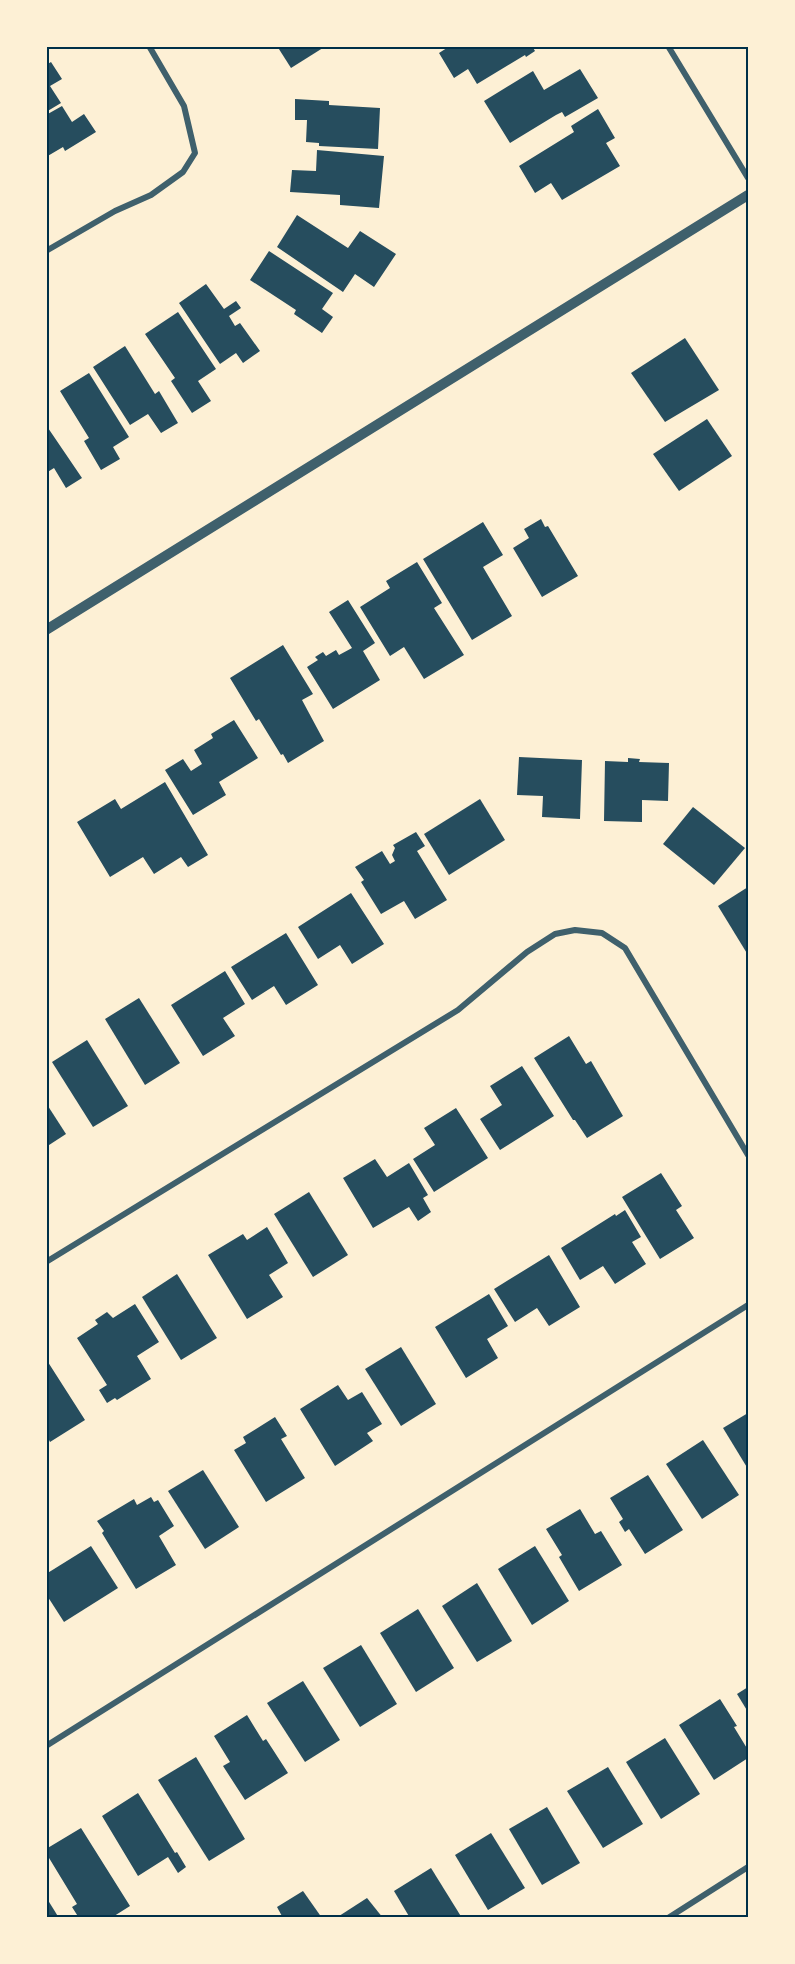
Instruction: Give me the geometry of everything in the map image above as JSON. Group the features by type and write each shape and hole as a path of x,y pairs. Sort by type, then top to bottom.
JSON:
{"street":[{"path":"46,251 115,211 152,195 183,172 195,153 184,106 149,46"},
{"path":"668,46 748,177"},
{"path":"46,630 748,195"},
{"path":"46,1262 458,1010 527,952 555,934 575,930 602,933 625,948 748,1155"},
{"path":"46,1746 748,1305"},
{"path":"668,1917 748,1867"}],"building":[{"path":"277,46 326,46 291,68"},
{"path":"450,46 532,46 535,51 477,84 468,69 454,78 439,53"},
{"path":"51,62 62,79 50,86 61,103 46,112 46,65"},
{"path":"580,69 598,98 565,117 562,112 556,115 510,143 484,101 533,71 544,90"},
{"path":"295,99 329,101 329,105 380,108 378,149 319,146 319,143 306,142 307,120 295,120"},
{"path":"62,106 72,122 84,114 96,132 65,151 63,147 46,157 46,115"},
{"path":"598,109 615,138 606,143 620,166 562,200 551,183 535,193 519,166 574,132 571,126"},
{"path":"317,150 384,156 379,208 340,205 340,195 290,192 292,170 316,171"},
{"path":"297,215 348,248 360,231 396,254 374,287 355,274 343,292 277,247"},
{"path":"269,251 333,293 322,309 333,317 322,333 294,314 296,310 250,280"},
{"path":"206,284 224,309 236,301 241,308 229,316 235,326 240,323 260,351 243,363 236,353 220,364 179,303"},
{"path":"178,312 216,369 198,381 211,401 192,413 171,381 175,378 145,334"},
{"path":"685,338 719,390 665,422 631,373"},
{"path":"125,346 155,394 159,391 178,423 161,433 148,414 130,425 93,367"},
{"path":"89,373 129,437 113,447 120,459 101,470 84,441 89,438 60,391"},
{"path":"707,419 732,456 679,491 653,454"},
{"path":"46,425 82,478 66,488 54,468 46,473"},
{"path":"541,519 545,527 548,526 578,576 542,597 513,548 529,538 524,529"},
{"path":"483,522 503,555 483,567 512,616 472,640 423,559"},
{"path":"417,562 442,603 434,608 464,655 424,679 404,647 390,656 360,607 390,588 386,581"},
{"path":"348,600 375,643 363,651 380,680 333,709 307,667 318,660 315,657 323,652 326,656 336,650 339,655 352,648 329,612"},
{"path":"283,645 313,694 302,700 324,741 288,763 259,719 256,721 230,678"},
{"path":"234,720 258,758 219,782 226,795 193,815 165,770 183,759 191,771 202,764 194,750 213,738 211,734"},
{"path":"519,757 582,760 580,819 542,817 543,796 517,795"},
{"path":"628,758 640,759 639,762 669,763 668,801 642,800 642,822 604,821 605,761 628,762"},
{"path":"165,782 208,855 188,867 181,857 154,874 143,857 110,877 77,822 115,799 121,809"},
{"path":"480,799 505,840 449,875 424,834"},
{"path":"693,807 745,848 714,885 663,844"},
{"path":"416,832 425,846 417,851 447,900 415,919 404,901 381,914 361,882 364,880 355,867 382,851 390,864 395,861 392,855 395,848 393,845"},
{"path":"748,887 748,955 718,906"},
{"path":"351,893 384,944 352,964 340,945 318,959 298,927"},
{"path":"286,933 318,985 286,1005 274,986 252,1000 231,967"},
{"path":"225,971 245,1004 223,1018 235,1036 203,1056 171,1005"},
{"path":"139,998 180,1063 145,1085 105,1019"},
{"path":"569,1036 586,1064 591,1061 623,1116 587,1138 534,1058"},
{"path":"87,1040 128,1106 93,1127 52,1062"},
{"path":"522,1066 554,1116 500,1150 480,1119 502,1105 490,1086"},
{"path":"46,1103 66,1134 46,1147"},
{"path":"456,1108 488,1158 434,1192 413,1159 435,1145 424,1128"},
{"path":"375,1159 387,1177 409,1163 428,1195 423,1198 431,1212 418,1221 409,1207 373,1228 343,1178"},
{"path":"661,1173 682,1206 676,1210 694,1238 660,1259 622,1197"},
{"path":"309,1192 348,1255 313,1277 274,1214"},
{"path":"625,1210 641,1237 632,1242 646,1264 615,1284 603,1266 580,1280 561,1248"},
{"path":"267,1227 288,1263 269,1275 283,1297 247,1319 208,1255 243,1234 247,1240"},
{"path":"549,1255 580,1307 549,1326 537,1308 515,1322 494,1289"},
{"path":"177,1274 217,1338 181,1360 142,1297"},
{"path":"489,1294 508,1326 487,1339 498,1358 466,1378 435,1327"},
{"path":"135,1304 159,1342 137,1356 151,1379 117,1400 115,1398 107,1403 99,1390 107,1385 77,1338 98,1324 95,1320 107,1312 113,1318"},
{"path":"401,1347 436,1404 401,1426 365,1369"},
{"path":"46,1359 85,1420 50,1442 49,1440 46,1442"},
{"path":"338,1385 348,1400 362,1392 382,1424 367,1433 373,1441 335,1466 300,1409"},
{"path":"748,1413 748,1469 723,1428"},
{"path":"275,1417 287,1436 281,1439 305,1478 266,1502 234,1450 246,1443 243,1437"},
{"path":"703,1440 739,1495 702,1519 666,1464"},
{"path":"203,1470 239,1527 205,1549 168,1491"},
{"path":"648,1475 683,1530 645,1554 629,1529 625,1532 619,1522 623,1519 610,1498"},
{"path":"151,1497 154,1502 158,1500 174,1526 159,1536 176,1565 136,1589 97,1521 134,1499 137,1505"},
{"path":"580,1509 595,1534 601,1531 622,1565 579,1591 559,1557 562,1555 546,1529"},
{"path":"91,1546 118,1588 64,1622 46,1594 46,1574"},
{"path":"535,1546 569,1601 532,1625 498,1569"},
{"path":"477,1583 512,1641 477,1662 442,1606"},
{"path":"418,1609 454,1668 416,1692 380,1633"},
{"path":"361,1645 397,1704 360,1727 323,1668"},
{"path":"303,1681 340,1740 305,1762 267,1703"},
{"path":"748,1687 748,1712 737,1694"},
{"path":"720,1699 737,1726 734,1727 748,1750 748,1758 714,1780 679,1725"},
{"path":"247,1715 263,1741 266,1739 288,1773 245,1800 223,1766 230,1762 214,1736"},
{"path":"665,1738 700,1794 661,1819 626,1762"},
{"path":"196,1757 245,1839 209,1861 158,1780"},
{"path":"608,1767 643,1824 603,1848 567,1791"},
{"path":"138,1793 186,1867 178,1873 168,1857 138,1876 102,1816"},
{"path":"547,1807 580,1863 542,1885 509,1829"},
{"path":"81,1828 130,1906 111,1918 79,1918 72,1907 77,1904 46,1853 46,1849"},
{"path":"491,1833 525,1888 488,1910 455,1855"},
{"path":"431,1868 462,1918 410,1918 394,1891"},
{"path":"303,1891 322,1918 283,1918 277,1907"},
{"path":"46,1897 59,1918 46,1918"},
{"path":"367,1898 383,1918 336,1918"}]}
